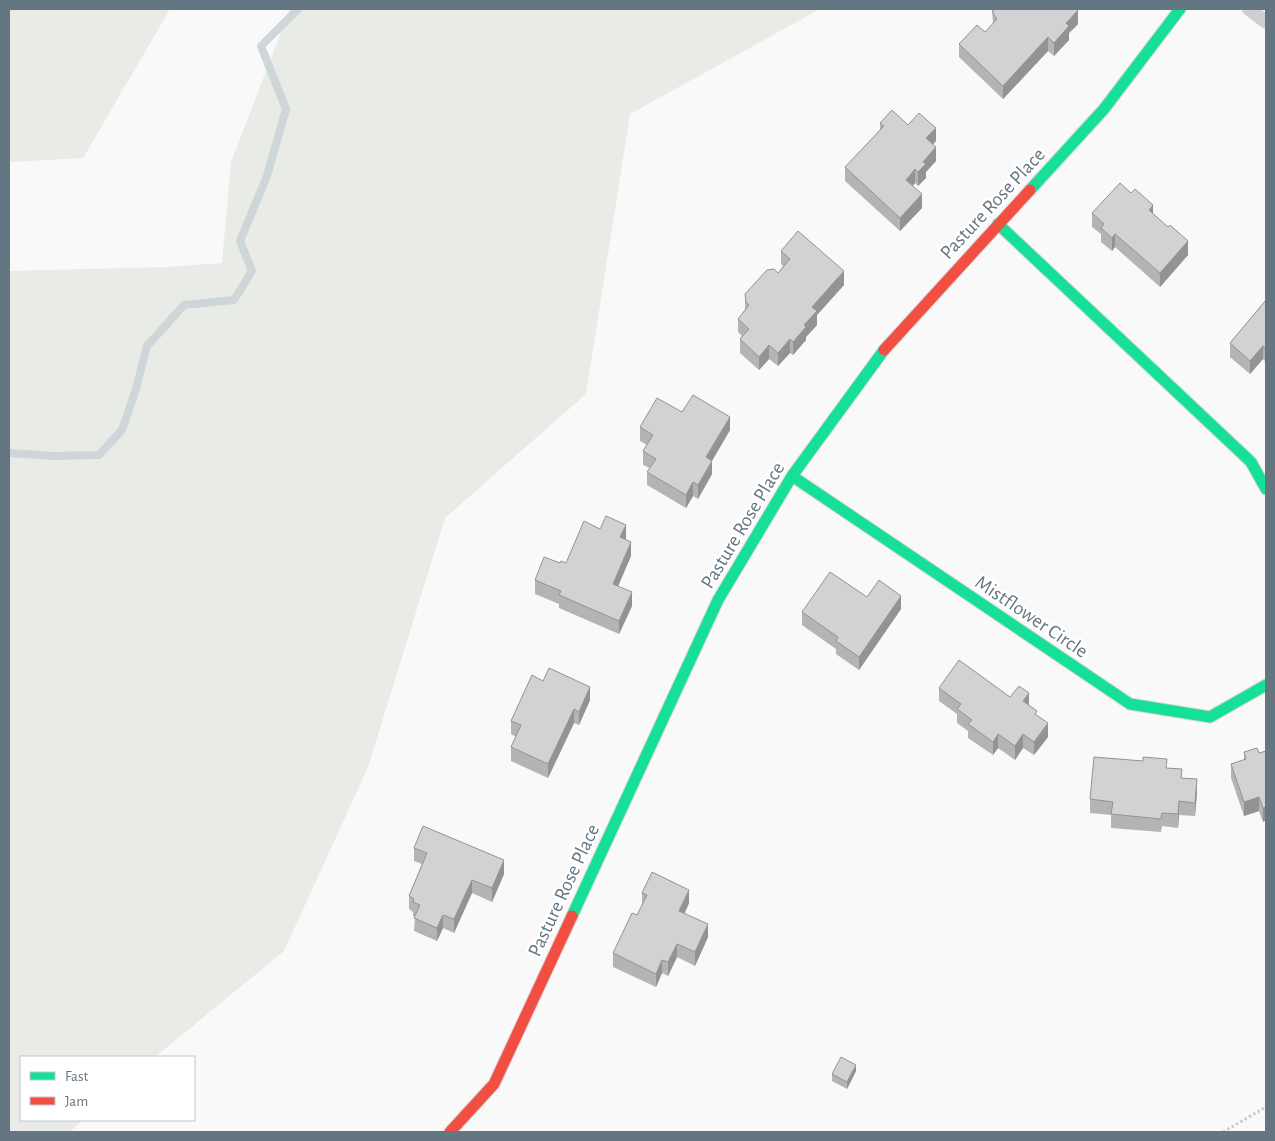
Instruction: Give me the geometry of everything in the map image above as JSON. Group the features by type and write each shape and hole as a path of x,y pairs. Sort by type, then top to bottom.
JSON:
{"street":[{"name":"Pasture Rose Place","path":"450,1132 494,1084 718,600 792,476 890,342 1104,110 1180,9"},
{"path":"998,224 1251,462 1266,488"},
{"name":"Mistflower Circle","path":"792,476 1130,704 1210,717 1266,684"}],"lane":[{"path":"1249,9 1266,22"}],"path":[{"path":"1223,1132 1266,1108"}],"shaded area":[{"path":"9,9 170,9 83,158 9,162"},
{"path":"290,9 820,9 630,114 586,394 445,518 368,767 284,951 156,1056 20,1056 20,1121 81,1121 70,1132 9,1132 9,271 167,267 222,263 231,162"}],"building":[{"path":"992,9 1078,10 1066,23 1069,26 1054,43 1048,37 1003,86 959,44 977,25 985,32 997,19"},
{"path":"892,110 908,125 919,113 936,128 926,138 936,147 923,162 926,164 918,172 915,169 906,180 922,194 900,218 845,167 884,126 880,123"},
{"path":"1120,183 1131,193 1135,189 1153,205 1149,210 1188,241 1160,273 1115,234 1112,238 1101,228 1104,224 1092,213"},
{"path":"798,231 844,271 812,307 817,311 804,325 806,327 793,342 790,339 778,353 769,345 759,357 740,339 749,329 738,319 749,305 746,302 745,294 767,270 774,269 778,273 790,259 781,251"},
{"path":"1266,300 1266,348 1263,346 1250,361 1230,343"},
{"path":"693,395 730,417 706,457 712,461 698,485 693,482 686,495 647,472 656,459 643,451 653,435 640,427 657,398 682,412"},
{"path":"606,516 626,525 620,537 631,542 613,584 632,592 619,621 559,595 561,591 535,580 544,557 560,563 561,561 566,563 584,521 600,529"},
{"path":"830,572 867,597 879,580 901,596 859,657 836,641 838,637 802,612"},
{"path":"959,660 1010,697 1019,686 1029,693 1023,701 1037,711 1035,714 1048,723 1034,742 1023,734 1015,746 998,734 993,742 968,724 972,720 957,709 961,704 939,688"},
{"path":"549,668 590,687 579,712 574,709 548,764 511,747 521,725 511,721 532,675 543,681"},
{"path":"1257,748 1259,753 1266,751 1266,807 1263,808 1259,797 1244,802 1231,764 1246,759 1244,752"},
{"path":"1094,757 1143,761 1143,757 1167,759 1166,768 1182,769 1181,778 1197,779 1195,803 1179,801 1178,814 1162,813 1161,819 1111,814 1113,802 1090,799"},
{"path":"423,826 504,860 492,888 472,880 454,919 443,915 437,928 414,918 420,905 413,902 414,899 409,896 427,853 414,848"},
{"path":"652,872 689,890 679,911 708,924 695,952 677,944 668,962 662,960 656,974 613,953 632,913 637,915 647,895 642,893"},
{"path":"841,1057 856,1065 847,1082 832,1074"}],"waterway":[{"path":"9,453 54,456 99,455 122,430 136,389 147,346 184,305 234,300 252,271 240,241 267,176 286,109 261,46 298,9"}],"traffic: fast":[{"path":"1030,190 1104,109 1180,9"},
{"path":"998,224 1251,462 1266,489"},
{"path":"572,916 718,600 792,476 884,350"},
{"path":"792,476 1130,704 1210,717 1266,685"}],"traffic: jam":[{"path":"884,350 1030,190"},
{"path":"450,1132 494,1084 572,916"}]}
